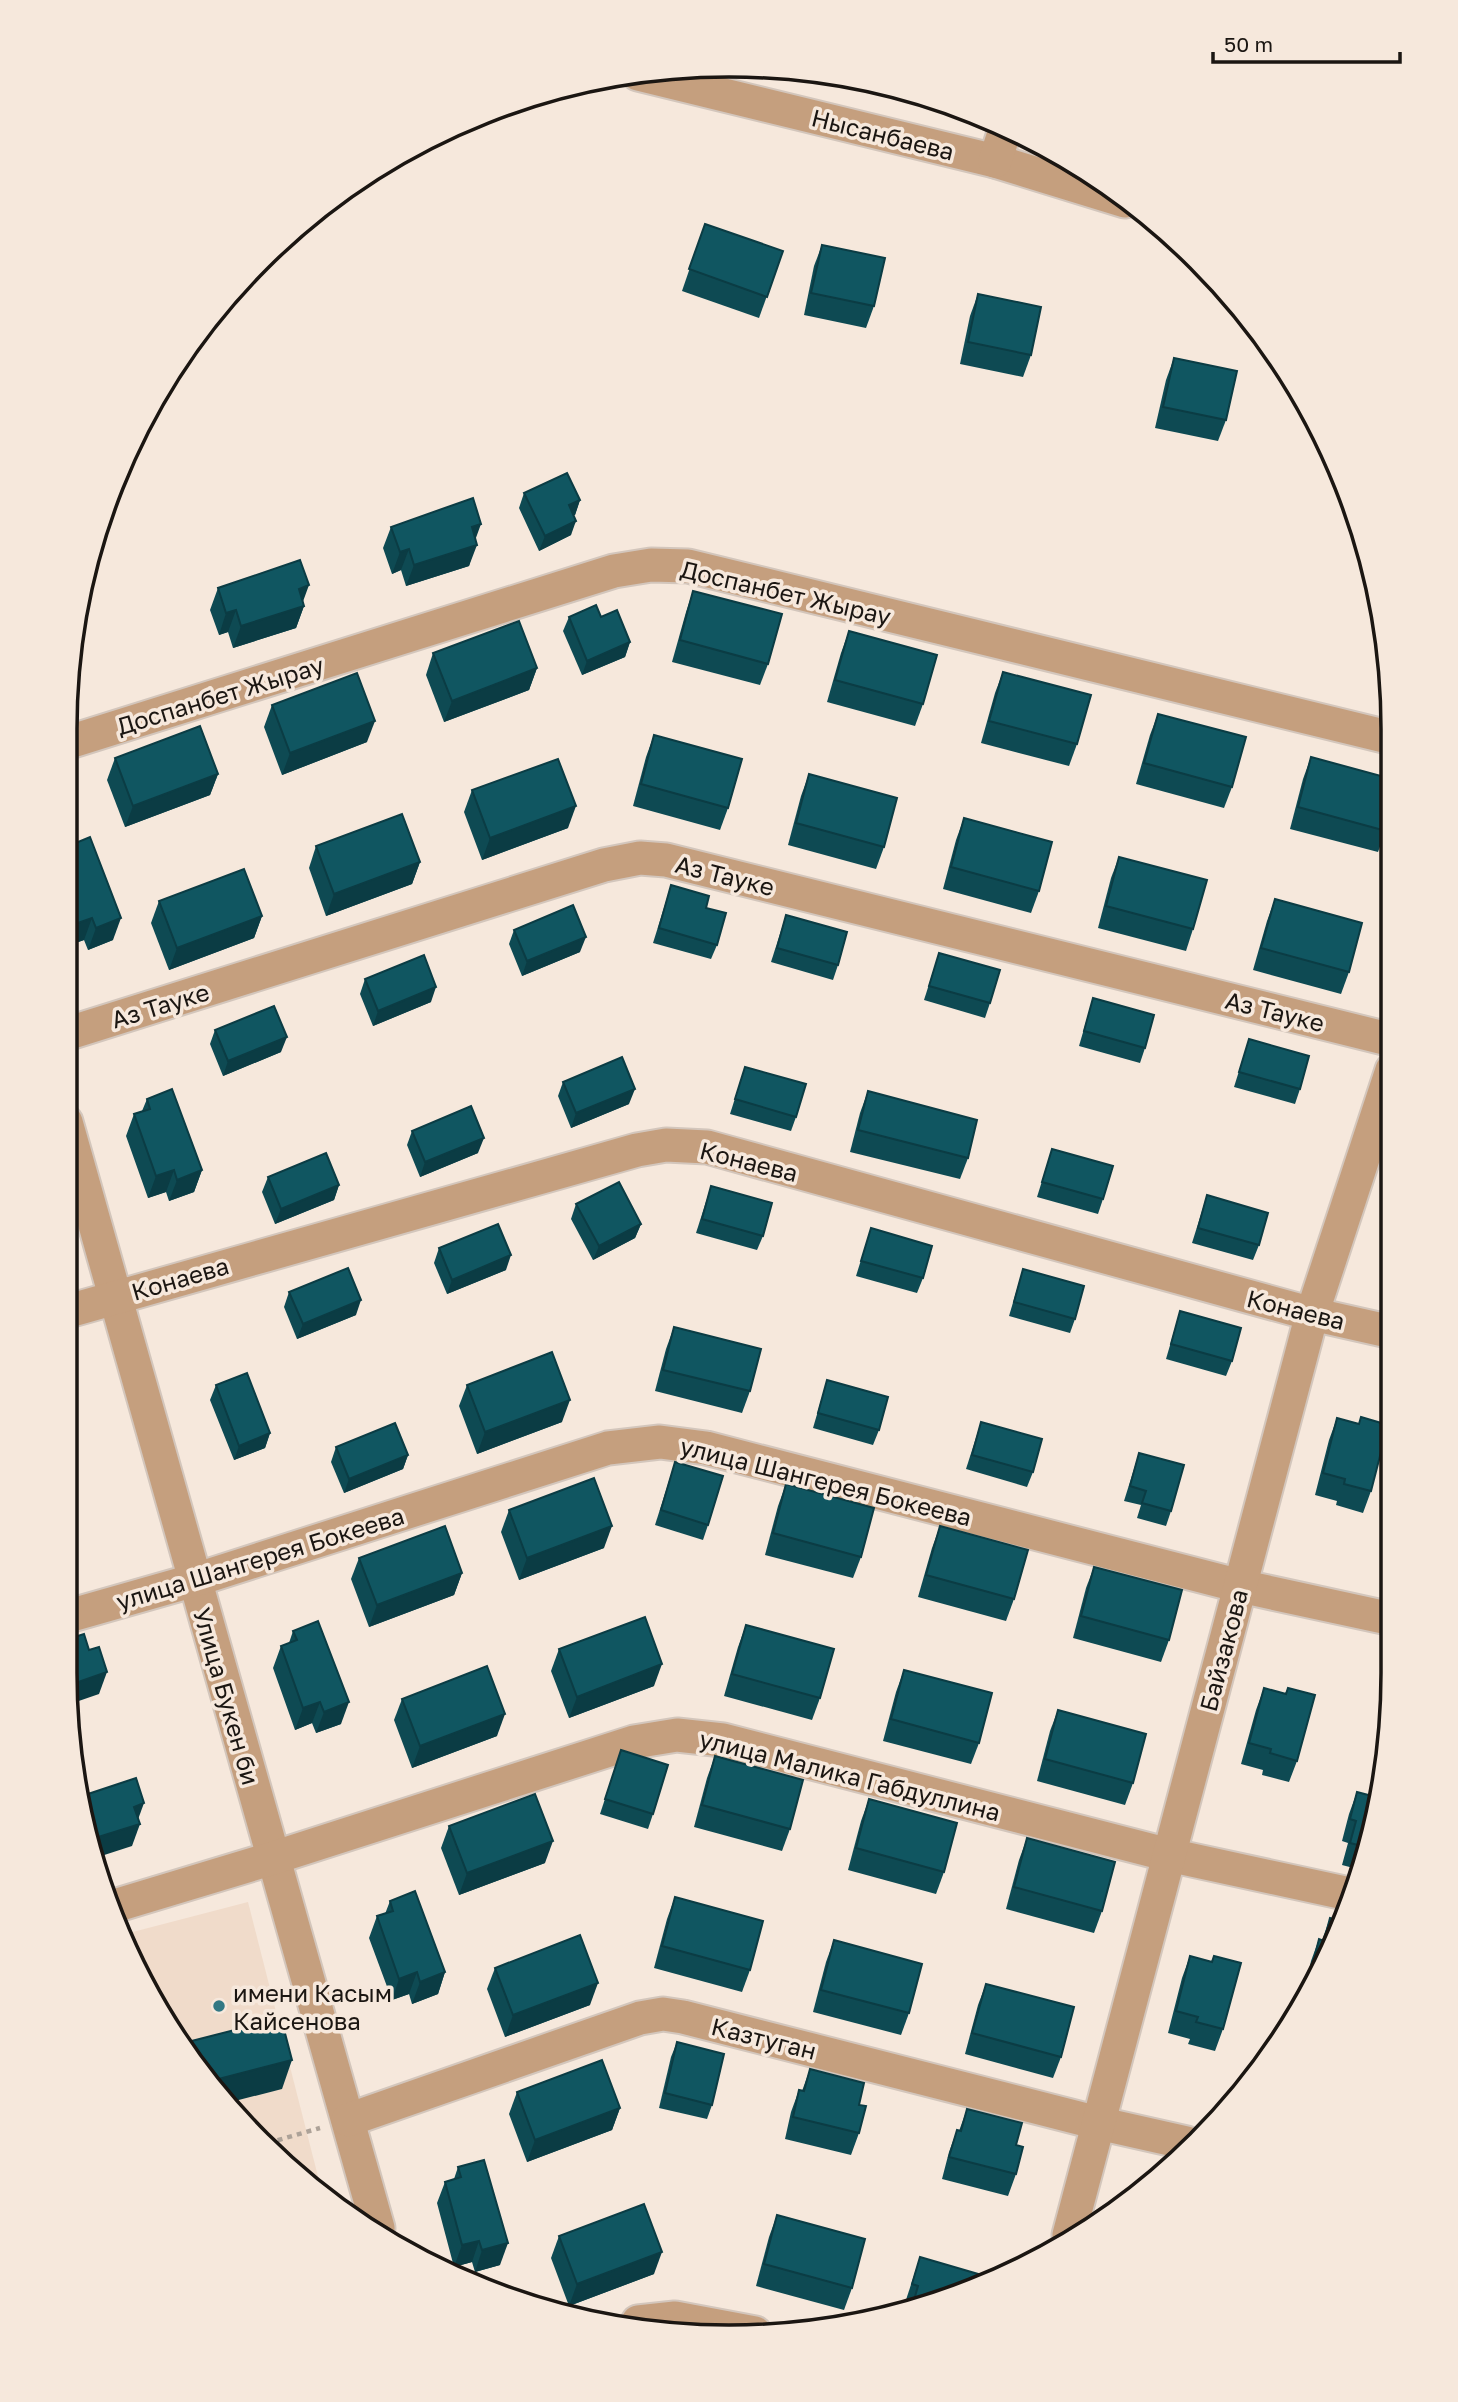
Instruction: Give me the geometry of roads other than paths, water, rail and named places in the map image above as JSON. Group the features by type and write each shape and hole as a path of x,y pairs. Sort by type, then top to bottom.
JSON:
{"street":[{"name":"Нысанбаева","path":"665,81 995,161 1100,193"},
{"path":"995,161 1003,138"},
{"name":"Доспанбет Жырау","path":"77,740 614,571 651,565 688,566 1381,735"},
{"name":"Аз Тауке","path":"77,1031 604,865 640,858 666,860 1381,1037"},
{"name":"Байзакова","path":"1071,2228 1312,1314 1381,1104"},
{"name":"Конаева","path":"77,1308 637,1150 666,1145 707,1147 1312,1314 1381,1330"},
{"name":"Улица Букен би","path":"77,1162 376,2221"},
{"name":"улица Шангерея Бокеева","path":"77,1614 195,1580 608,1448 660,1442 706,1448 1240,1586 1381,1617"},
{"name":"улица Малика Габдуллина","path":"120,1904 634,1742 677,1735 723,1740 1169,1855 1342,1892"},
{"name":"Казтуган","path":"348,2120 640,2018 663,2014 1182,2142"},
{"path":"654,2320 675,2318 710,2325"}],"place":[{"name":"имени Касым Кайсенова","path":"219,2006"}]}
